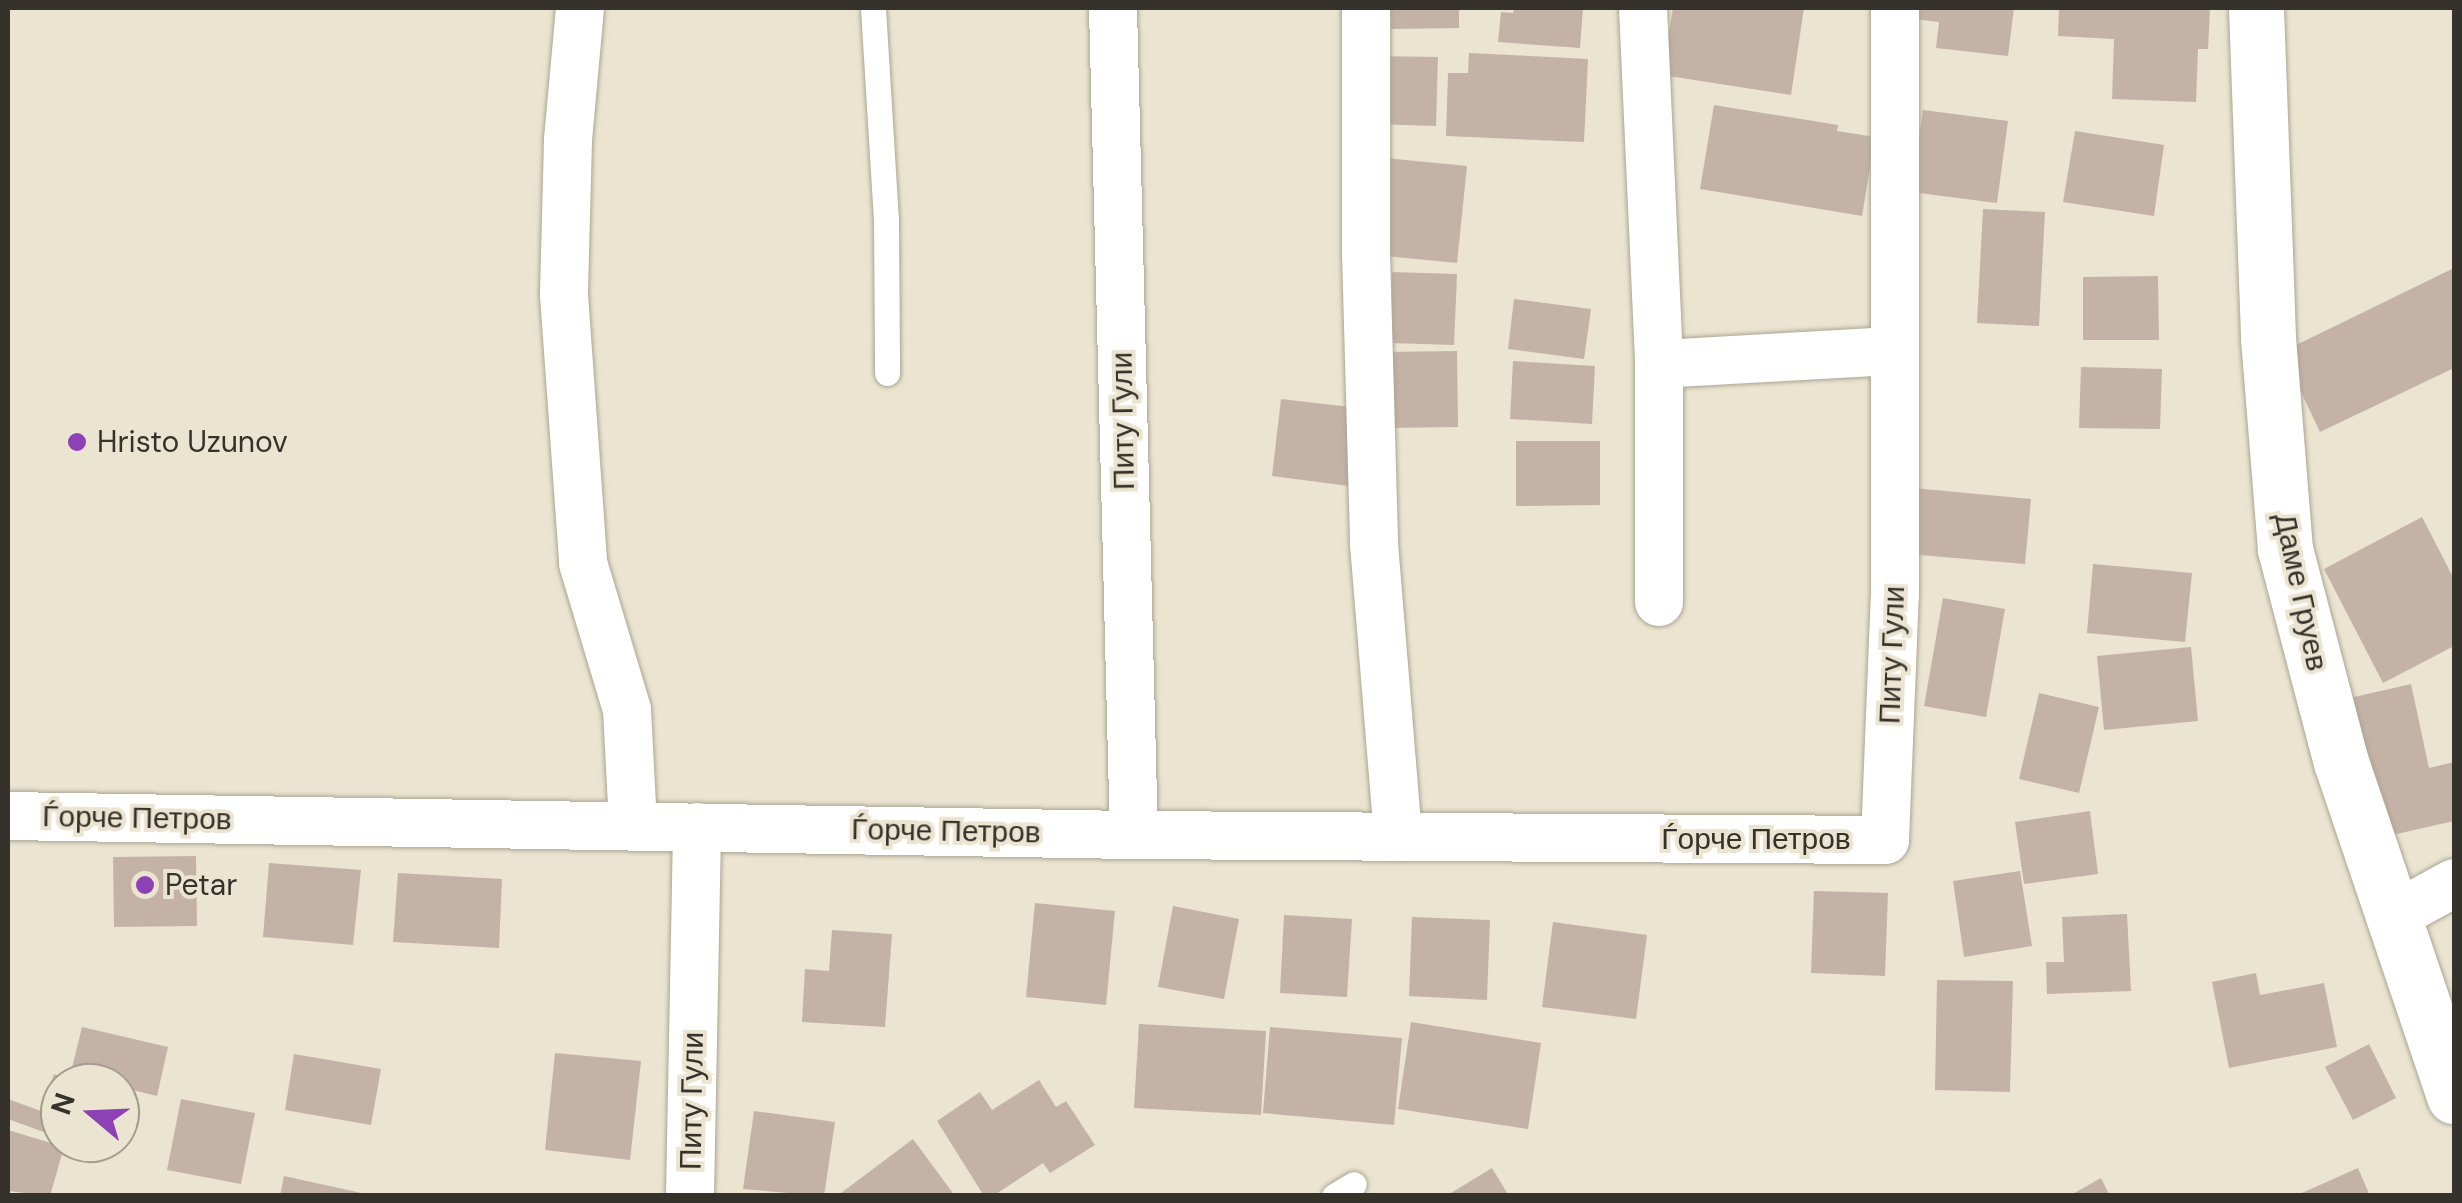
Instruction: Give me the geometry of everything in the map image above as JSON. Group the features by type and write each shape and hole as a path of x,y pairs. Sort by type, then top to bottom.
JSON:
{"street":[{"path":"580,8 568,140 565,314 583,563 627,710 633,824"},
{"name":"Питу Гули","path":"1113,8 1134,835"},
{"path":"1366,8 1366,253 1374,544 1398,838"},
{"path":"1643,8 1659,364 1659,602"},
{"name":"Питу Гули","path":"1886,840 1895,595 1896,8"},
{"name":"Даме Груев","path":"2256,8 2268,338 2285,549 2341,762 2454,1096"},
{"path":"1659,364 1896,351"},
{"name":"Ѓорче Петров","path":"8,816 1134,835 1886,840"},
{"name":"Питу Гули","path":"690,1196 698,826"},
{"path":"2394,916 2454,883"}],"lane":[{"path":"873,8 886,218 887,373"}],"building":[{"path":"1390,8 1459,8 1459,28 1391,29"},
{"path":"1514,8 1583,8 1580,48 1498,42 1501,12 1513,13"},
{"path":"1673,8 1804,8 1791,95 1662,75"},
{"path":"1907,8 2014,8 2008,56 1936,48 1939,22 1906,18"},
{"path":"2059,8 2210,8 2208,49 2198,49 2196,102 2112,99 2114,39 2058,36"},
{"path":"1469,53 1588,59 1584,142 1446,136 1448,73 1468,73"},
{"path":"1373,56 1438,57 1436,126 1372,124"},
{"path":"1714,105 1838,125 1837,131 1875,137 1862,216 1700,189"},
{"path":"1923,110 2008,121 1997,203 1911,192"},
{"path":"2075,131 2164,145 2154,216 2063,202"},
{"path":"1385,158 1467,166 1457,263 1375,255"},
{"path":"1983,209 2045,212 2039,326 1977,323"},
{"path":"2454,268 2454,368 2320,432 2282,352"},
{"path":"1392,272 1457,274 1454,345 1390,343"},
{"path":"2158,276 2159,340 2083,340 2083,277"},
{"path":"1514,299 1591,309 1584,359 1508,349"},
{"path":"1457,351 1458,427 1385,428 1384,352"},
{"path":"1513,361 1595,366 1592,424 1510,419"},
{"path":"2081,367 2162,369 2160,429 2079,428"},
{"path":"1281,399 1359,408 1349,486 1272,476"},
{"path":"1516,441 1600,441 1600,505 1516,506"},
{"path":"1902,487 2031,499 2025,564 1896,553"},
{"path":"2422,517 2454,579 2454,646 2383,683 2324,569"},
{"path":"2093,564 2192,573 2185,642 2087,633"},
{"path":"1943,598 2005,609 1986,717 1924,706"},
{"path":"2191,647 2198,721 2104,730 2097,656"},
{"path":"2411,684 2429,768 2454,762 2454,821 2379,838 2350,698"},
{"path":"2039,693 2099,707 2079,793 2019,779"},
{"path":"2090,811 2098,874 2024,884 2015,822"},
{"path":"196,856 197,926 114,927 113,857"},
{"path":"269,863 361,870 353,945 263,937"},
{"path":"2020,871 2032,946 1964,957 1953,881"},
{"path":"398,873 502,879 499,948 393,942"},
{"path":"1814,891 1888,893 1885,976 1811,973"},
{"path":"1035,903 1115,911 1106,1005 1026,997"},
{"path":"1173,906 1239,919 1224,999 1158,987"},
{"path":"2127,914 2131,991 2047,994 2046,962 2064,962 2062,917"},
{"path":"1284,915 1352,919 1347,997 1280,993"},
{"path":"1412,917 1490,920 1487,1000 1409,996"},
{"path":"1553,922 1647,935 1636,1019 1542,1007"},
{"path":"832,930 892,934 885,1027 802,1022 805,969 829,971"},
{"path":"2256,973 2260,995 2324,983 2337,1047 2229,1068 2212,982"},
{"path":"1937,980 2013,981 2010,1092 1935,1090"},
{"path":"1411,1022 1541,1043 1528,1129 1398,1109"},
{"path":"1139,1024 1266,1031 1261,1115 1134,1108"},
{"path":"82,1027 168,1047 157,1096 140,1092 140,1063 73,1063"},
{"path":"1270,1027 1402,1038 1394,1125 1263,1113"},
{"path":"2369,1044 2396,1098 2353,1120 2325,1067"},
{"path":"555,1053 641,1061 630,1160 545,1150"},
{"path":"294,1054 381,1069 371,1125 285,1110"},
{"path":"1039,1080 1056,1107 1066,1101 1095,1145 1050,1173 1043,1163 993,1196 984,1196 937,1121 980,1092 992,1110"},
{"path":"8,1099 40,1111 40,1131 8,1119"},
{"path":"181,1099 255,1113 241,1184 167,1170"},
{"path":"754,1111 835,1122 824,1196 743,1189"},
{"path":"8,1130 40,1140 40,1163 59,1163 50,1196 8,1191"},
{"path":"913,1139 955,1196 837,1196"},
{"path":"1492,1168 1509,1196 1446,1196"},
{"path":"2358,1168 2370,1196 2295,1196"},
{"path":"284,1176 366,1194 280,1196"},
{"path":"2101,1178 2110,1196 2069,1196"}],"place":[{"name":"Hristo Uzunov","path":"77,442"},
{"name":"Petar","path":"145,885"}]}
